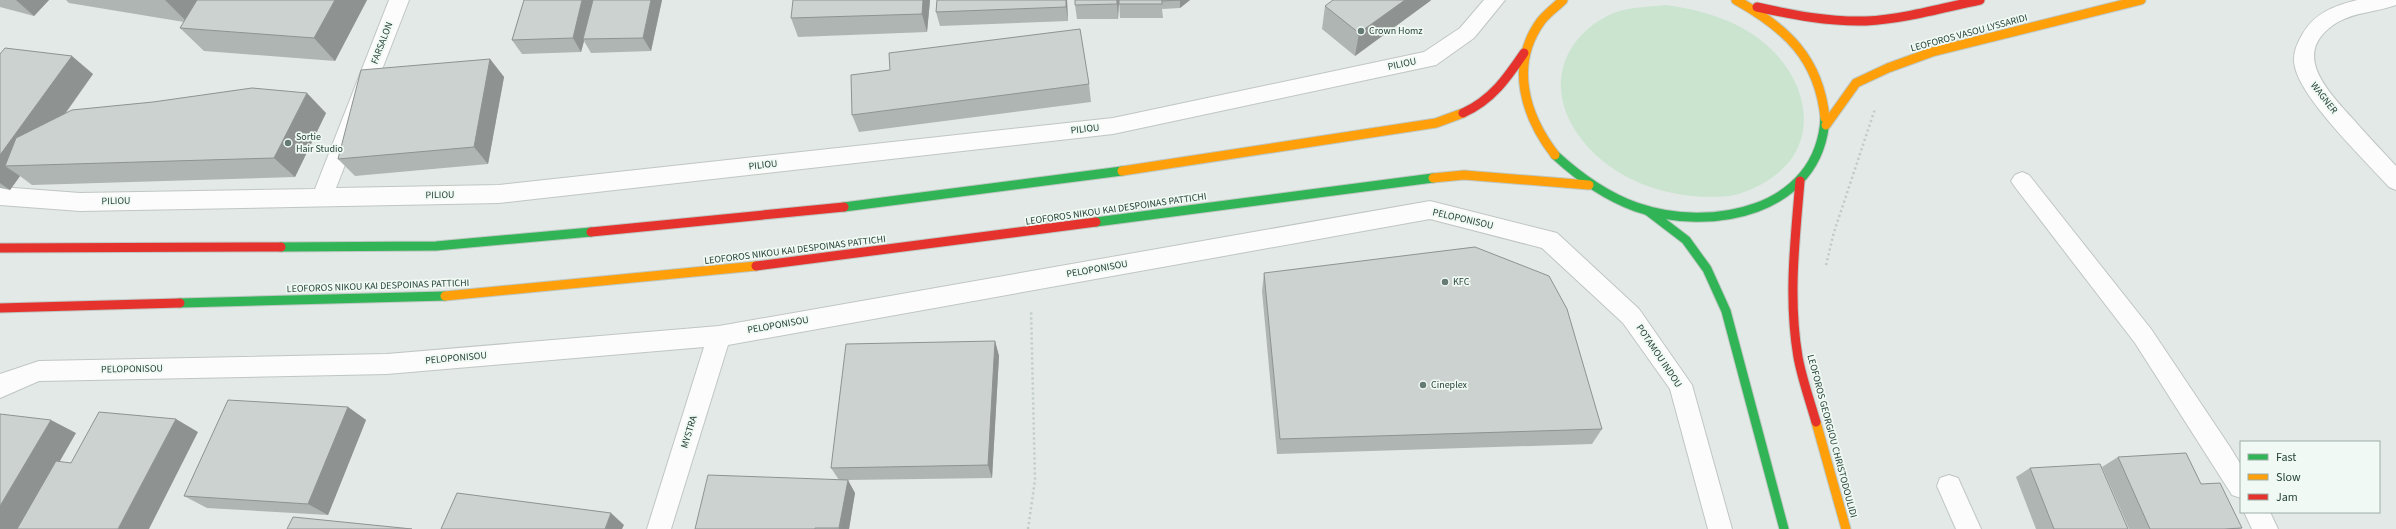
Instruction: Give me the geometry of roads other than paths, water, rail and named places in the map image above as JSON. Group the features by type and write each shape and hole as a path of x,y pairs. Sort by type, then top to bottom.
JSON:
{"main road":[{"path":"1551,0 1546,13 1532,32 1524,53 1520,75 1523,98 1531,122 1545,144 1565,166 1589,184 1617,200 1648,211 1684,217 1718,217 1750,211 1778,199 1800,181 1814,164 1822,145 1826,124 1824,102 1817,79 1805,58 1789,38 1769,20 1736,0"},
{"path":"1546,13 1564,0"},
{"path":"1746,5 1806,18 1851,22 1907,15 1980,0"},
{"name":"LEOFOROS VASOU LYSSARIDI","path":"1826,124 1856,83 1888,68 1932,52 2141,0"},
{"path":"0,248 436,246 795,213 1128,170 1436,123 1476,108 1500,89 1524,53"},
{"name":"LEOFOROS NIKOU KAI DESPOINAS PATTICHI","path":"0,308 435,297 792,263 1397,181 1464,174 1589,184"},
{"name":"LEOFOROS GEORGIOU CHRISTODOULIDI","path":"1800,181 1793,257 1794,312 1798,358 1846,529"},
{"path":"1648,211 1686,240 1707,269 1726,311 1784,529"}],"street":[{"name":"FARSALON","path":"322,198 399,0"},
{"name":"PILIOU","path":"0,196 80,202 499,194 1113,126 1430,59 1468,33 1495,0"},
{"name":"WAGNER","path":"2389,0 2337,14 2325,20 2310,37 2306,49 2304,64 2308,78 2318,94 2396,181"},
{"path":"2022,181 2143,336 2222,455 2240,485"},
{"name":"PELOPONISOU","path":"0,387 7,382 38,371 387,364 719,336 1430,210 1549,240"},
{"name":"POTAMOU INDOU","path":"1549,240 1631,316 1680,385 1720,529"},
{"name":"MYSTRA","path":"659,529 719,336"},
{"path":"1950,486 1969,529"},
{"path":"2257,513 2266,529"}],"place":[{"name":"Crown Homz","path":"1361,31"},
{"name":"Sortie Hair Studio","path":"288,143"},
{"name":"KFC","path":"1445,282"},
{"name":"Cineplex","path":"1423,385"}]}
